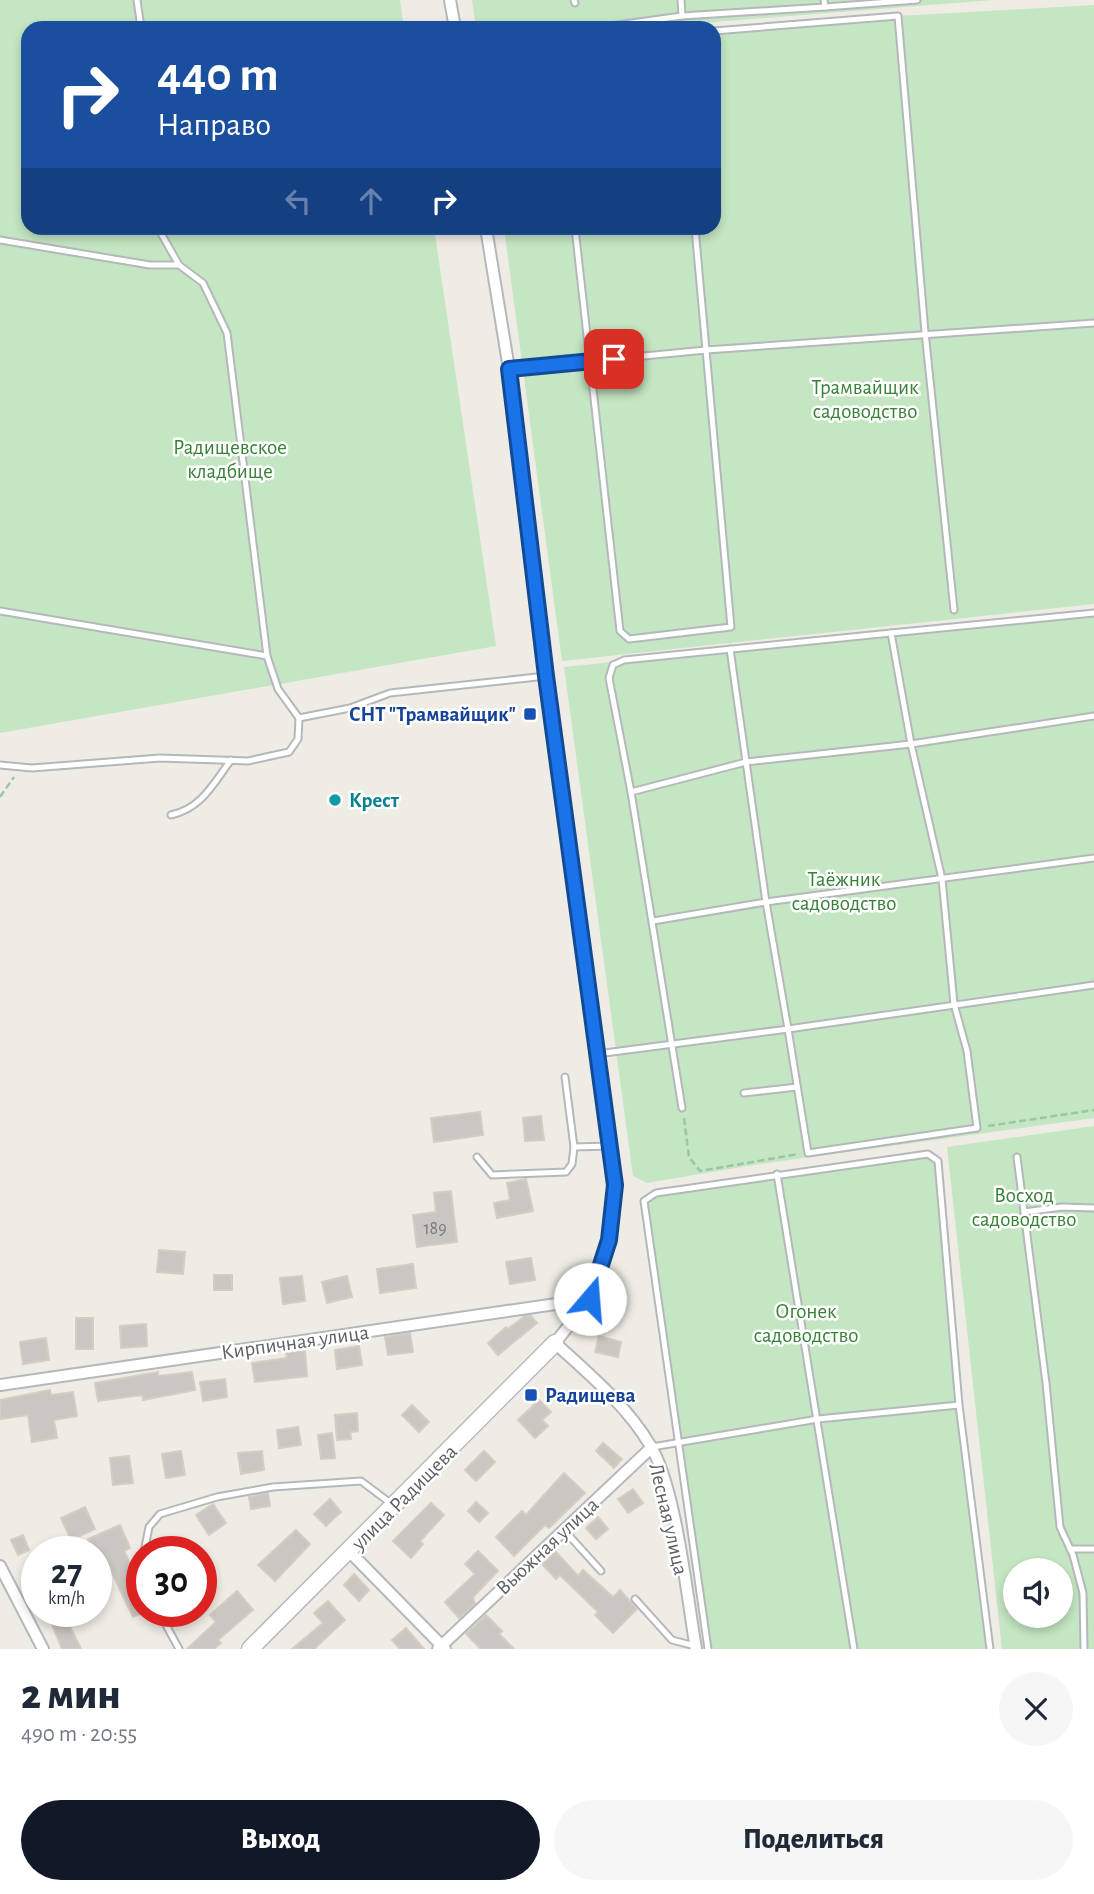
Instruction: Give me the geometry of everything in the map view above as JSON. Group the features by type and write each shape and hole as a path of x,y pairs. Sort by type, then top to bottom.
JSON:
{"street":[{"path":"450,0 453,21"},
{"path":"487,235 509,369 546,676 615,1185 609,1240 590,1299 555,1343"},
{"name":"Кирпичная улица","path":"0,1385 590,1299"},
{"name":"Лесная улица","path":"555,1343 595,1380 652,1447 669,1500 696,1647"},
{"name":"улица Радищева","path":"250,1649 555,1343"},
{"name":"Вьюжная улица","path":"441,1648 652,1447"},
{"path":"349,1551 441,1648"},
{"path":"0,1566 43,1649"}],"lane":[{"path":"136,0 140,21"},
{"path":"681,0 682,16"},
{"path":"646,21 825,4 917,0"},
{"path":"721,30 898,16 925,332 954,610"},
{"path":"0,765 21,767 160,758 248,761 289,752 298,739 299,718 278,689 267,656 227,333 203,283 179,265 162,235"},
{"path":"576,235 621,631 629,639 732,627 696,235"},
{"path":"0,240 150,265 179,265"},
{"path":"509,369 925,332 1094,323"},
{"path":"0,611 267,656"},
{"path":"682,1108 674,1044 609,678 613,665 624,660 1094,613"},
{"path":"730,649 766,902 808,1153 978,1128 967,1051 954,1004 942,878 911,744 891,634"},
{"path":"299,718 350,708 390,693 546,676"},
{"path":"631,792 746,762 911,744 1094,716"},
{"path":"171,815 189,811 199,804 231,760"},
{"path":"653,921 766,902 1094,858"},
{"path":"597,1054 1094,985"},
{"path":"477,1157 492,1175 566,1172 572,1164 574,1147 565,1077"},
{"path":"744,1093 797,1087"},
{"path":"574,1147 610,1146"},
{"path":"708,1649 643,1201 656,1193 928,1154 938,1161 959,1405 990,1649"},
{"path":"1017,1157 1046,1383 1060,1527 1070,1549 1083,1593 1084,1649"},
{"path":"777,1174 854,1649"},
{"path":"1024,1212 1062,1207 1094,1208"},
{"path":"652,1447 818,1419 959,1405"},
{"path":"147,1536 149,1527 160,1514 217,1497 274,1487 361,1481 394,1506"},
{"path":"564,1530 601,1571"},
{"path":"1070,1549 1094,1549"},
{"path":"635,1598 672,1640 696,1647"},
{"path":"167,1627 179,1649"}],"path":[{"path":"0,797 21,767"},
{"path":"682,1108 689,1157 700,1171 808,1153"},
{"path":"978,1128 1094,1110"}],"green space":[{"name":"Радищевское кладбище","path":"0,0 400,0 403,21 21,21 21,235 435,235 496,646 0,733"},
{"path":"472,0 993,0 721,22 475,21"},
{"name":"Трамвайщик садоводство","path":"1094,5 1094,604 562,661 505,235 721,235 721,30 898,16"},
{"name":"Таёжник садоводство","path":"1094,613 1094,1118 753,1165 647,1183 633,1176 564,667"},
{"name":"Восход садоводство","path":"1094,1126 1094,1649 1002,1649 947,1147"},
{"name":"Огонек садоводство","path":"928,1154 938,1161 959,1405 990,1649 708,1649 644,1201 664,1191"}],"building":[{"path":"480,1112 483,1135 434,1142 431,1118"},
{"path":"541,1116 544,1140 525,1141 523,1118"},
{"path":"526,1179 533,1211 497,1218 494,1203 510,1200 507,1183"},
{"path":"451,1191 457,1242 417,1247 413,1215 436,1212 434,1193"},
{"path":"159,1250 185,1252 183,1274 157,1272"},
{"path":"531,1258 535,1280 510,1284 506,1262"},
{"path":"413,1264 416,1288 380,1293 377,1269"},
{"path":"214,1275 232,1275 232,1290 214,1290"},
{"path":"302,1276 305,1301 283,1304 280,1278"},
{"path":"347,1276 352,1297 327,1303 322,1282"},
{"path":"525,1316 531,1316 537,1323 498,1355 488,1343 506,1327 508,1329"},
{"path":"76,1318 93,1318 93,1349 76,1349"},
{"path":"146,1324 147,1346 121,1348 120,1326"},
{"path":"410,1333 413,1352 388,1355 385,1337"},
{"path":"599,1336 621,1342 618,1357 595,1352"},
{"path":"46,1338 49,1360 23,1364 20,1342"},
{"path":"359,1346 362,1365 337,1369 335,1350"},
{"path":"305,1351 307,1376 255,1382 252,1363 287,1358 286,1352"},
{"path":"158,1372 158,1376 192,1372 195,1390 143,1400 142,1395 98,1401 95,1383"},
{"path":"225,1379 227,1397 203,1401 200,1382"},
{"path":"50,1390 51,1395 73,1392 77,1416 54,1420 57,1438 32,1442 28,1415 0,1419 0,1400"},
{"path":"539,1400 551,1412 542,1420 548,1426 535,1438 518,1420"},
{"path":"412,1405 429,1422 419,1432 402,1415"},
{"path":"357,1413 358,1431 350,1432 351,1439 337,1440 335,1415"},
{"path":"298,1427 301,1445 279,1448 277,1430"},
{"path":"332,1433 335,1458 321,1459 318,1435"},
{"path":"603,1443 622,1459 614,1468 596,1451"},
{"path":"181,1451 185,1475 166,1478 162,1454"},
{"path":"262,1451 264,1470 241,1474 238,1453"},
{"path":"484,1451 495,1462 476,1481 465,1470"},
{"path":"129,1456 133,1483 113,1485 110,1458"},
{"path":"564,1473 585,1493 549,1528 545,1525 514,1556 496,1537 522,1511 526,1515"},
{"path":"633,1489 643,1503 628,1513 618,1499"},
{"path":"268,1493 270,1506 251,1509 249,1497"},
{"path":"330,1499 341,1512 326,1526 314,1514"},
{"path":"476,1502 488,1513 479,1522 468,1511"},
{"path":"431,1503 444,1515 420,1541 423,1544 411,1558 393,1541"},
{"path":"213,1504 226,1523 209,1535 196,1515"},
{"path":"85,1507 95,1529 80,1536 69,1536 61,1518"},
{"path":"598,1517 608,1529 596,1539 586,1528"},
{"path":"120,1525 126,1539 126,1602 112,1573 112,1536 95,1536"},
{"path":"296,1530 310,1544 275,1581 258,1565"},
{"path":"23,1535 21,1554 18,1555 11,1540"},
{"path":"478,1551 498,1571 473,1597 475,1604 459,1618 445,1602 475,1574 465,1564"},
{"path":"555,1551 578,1576 583,1570 613,1597 620,1590 637,1609 613,1633 595,1615 598,1612 560,1575 556,1579 542,1564"},
{"path":"354,1574 369,1590 359,1601 344,1585"},
{"path":"237,1591 253,1610 218,1640 221,1643 214,1649 187,1649 211,1627 217,1627 217,1609"},
{"path":"328,1601 345,1620 314,1649 292,1649 323,1623 314,1613"},
{"path":"486,1615 502,1631 499,1634 514,1649 481,1649 466,1634"},
{"path":"53,1627 70,1627 81,1649 62,1649"},
{"path":"406,1628 424,1649 400,1649 392,1640"}],"place":[{"name":"СНТ \"Трамвайщик\"","path":"530,714"},
{"name":"Крест","path":"335,800"},
{"name":"Радищева","path":"531,1395"}],"route":[{"path":"590,1299 609,1240 615,1185 546,676 509,369 614,359"}]}
